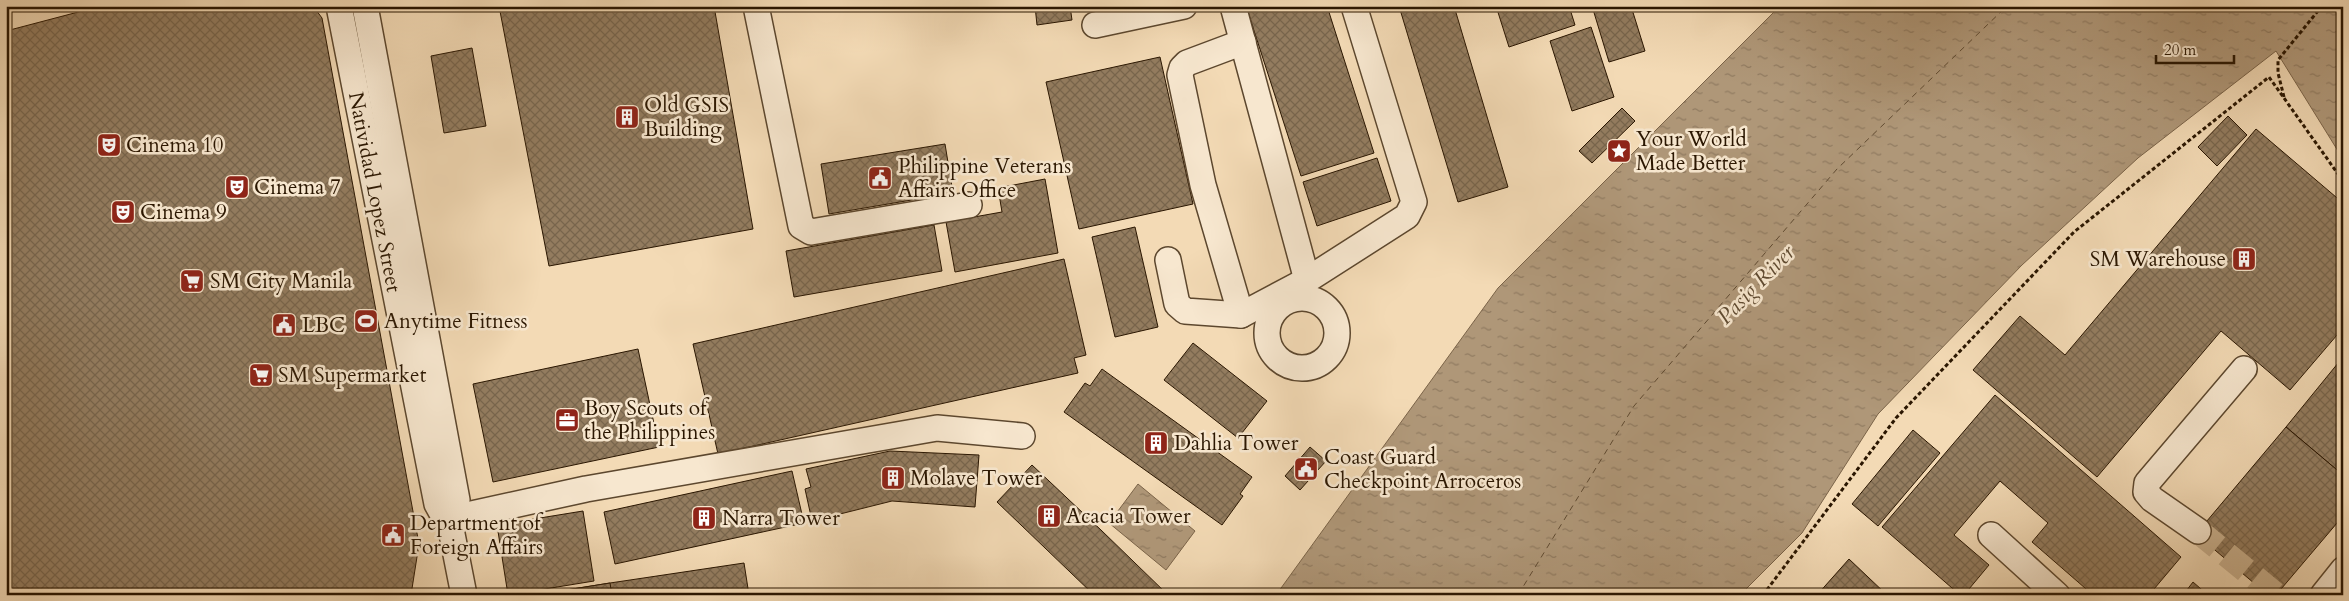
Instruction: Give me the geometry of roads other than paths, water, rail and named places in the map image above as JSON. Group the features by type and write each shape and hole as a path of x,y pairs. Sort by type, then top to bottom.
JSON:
{"street":[{"name":"Natividad Lopez Street","path":"339,6 424,382 457,500 449,519 464,595"},
{"name":"Natividad Lopez Street","path":"365,6 415,337"},
{"path":"756,6 801,226 811,232 970,205"},
{"path":"1095,25 1184,6"},
{"path":"1234,6 1308,280"},
{"path":"1168,260 1180,308 1184,311 1242,315 1279,300 1407,216 1414,202 1354,6"},
{"path":"1242,315 1203,185 1180,75 1182,68 1187,63 1243,42"},
{"path":"2198,532 2152,499 2146,492 2147,483 2244,369"},
{"path":"449,519 594,488 937,428 1022,436"},
{"path":"1990,535 2057,595"},
{"path":"2323,595 2343,570"}],"water":[{"name":"Pasig River","path":"1780,6 2343,6 2343,159 2276,51 2138,158 2022,265 1878,414 1802,533 1740,595 1276,595 1498,288"},
{"path":"1138,484 1195,531 1166,570 1109,523"}],"tunnel":[{"path":"2198,531 2276,595"}],"place":[{"name":"Old GSIS Building","path":"627,117"},
{"name":"Cinema 10","path":"109,145"},
{"name":"Your World Made Better","path":"1619,151"},
{"name":"Philippine Veterans Affairs Office","path":"880,178"},
{"name":"Cinema 7","path":"237,187"},
{"name":"Cinema 9","path":"123,212"},
{"name":"SM Warehouse","path":"2244,259"},
{"name":"SM City Manila","path":"192,281"},
{"name":"Anytime Fitness","path":"366,321"},
{"name":"LBC","path":"284,325"},
{"name":"SM Supermarket","path":"261,375"},
{"name":"Boy Scouts of the Philippines","path":"567,420"},
{"name":"Dahlia Tower","path":"1156,443"},
{"name":"Coast Guard Checkpoint Arroceros","path":"1306,469"},
{"name":"Molave Tower","path":"893,478"},
{"name":"Acacia Tower","path":"1049,516"},
{"name":"Narra Tower","path":"704,518"},
{"name":"Department of Foreign Affairs","path":"393,535"}]}
